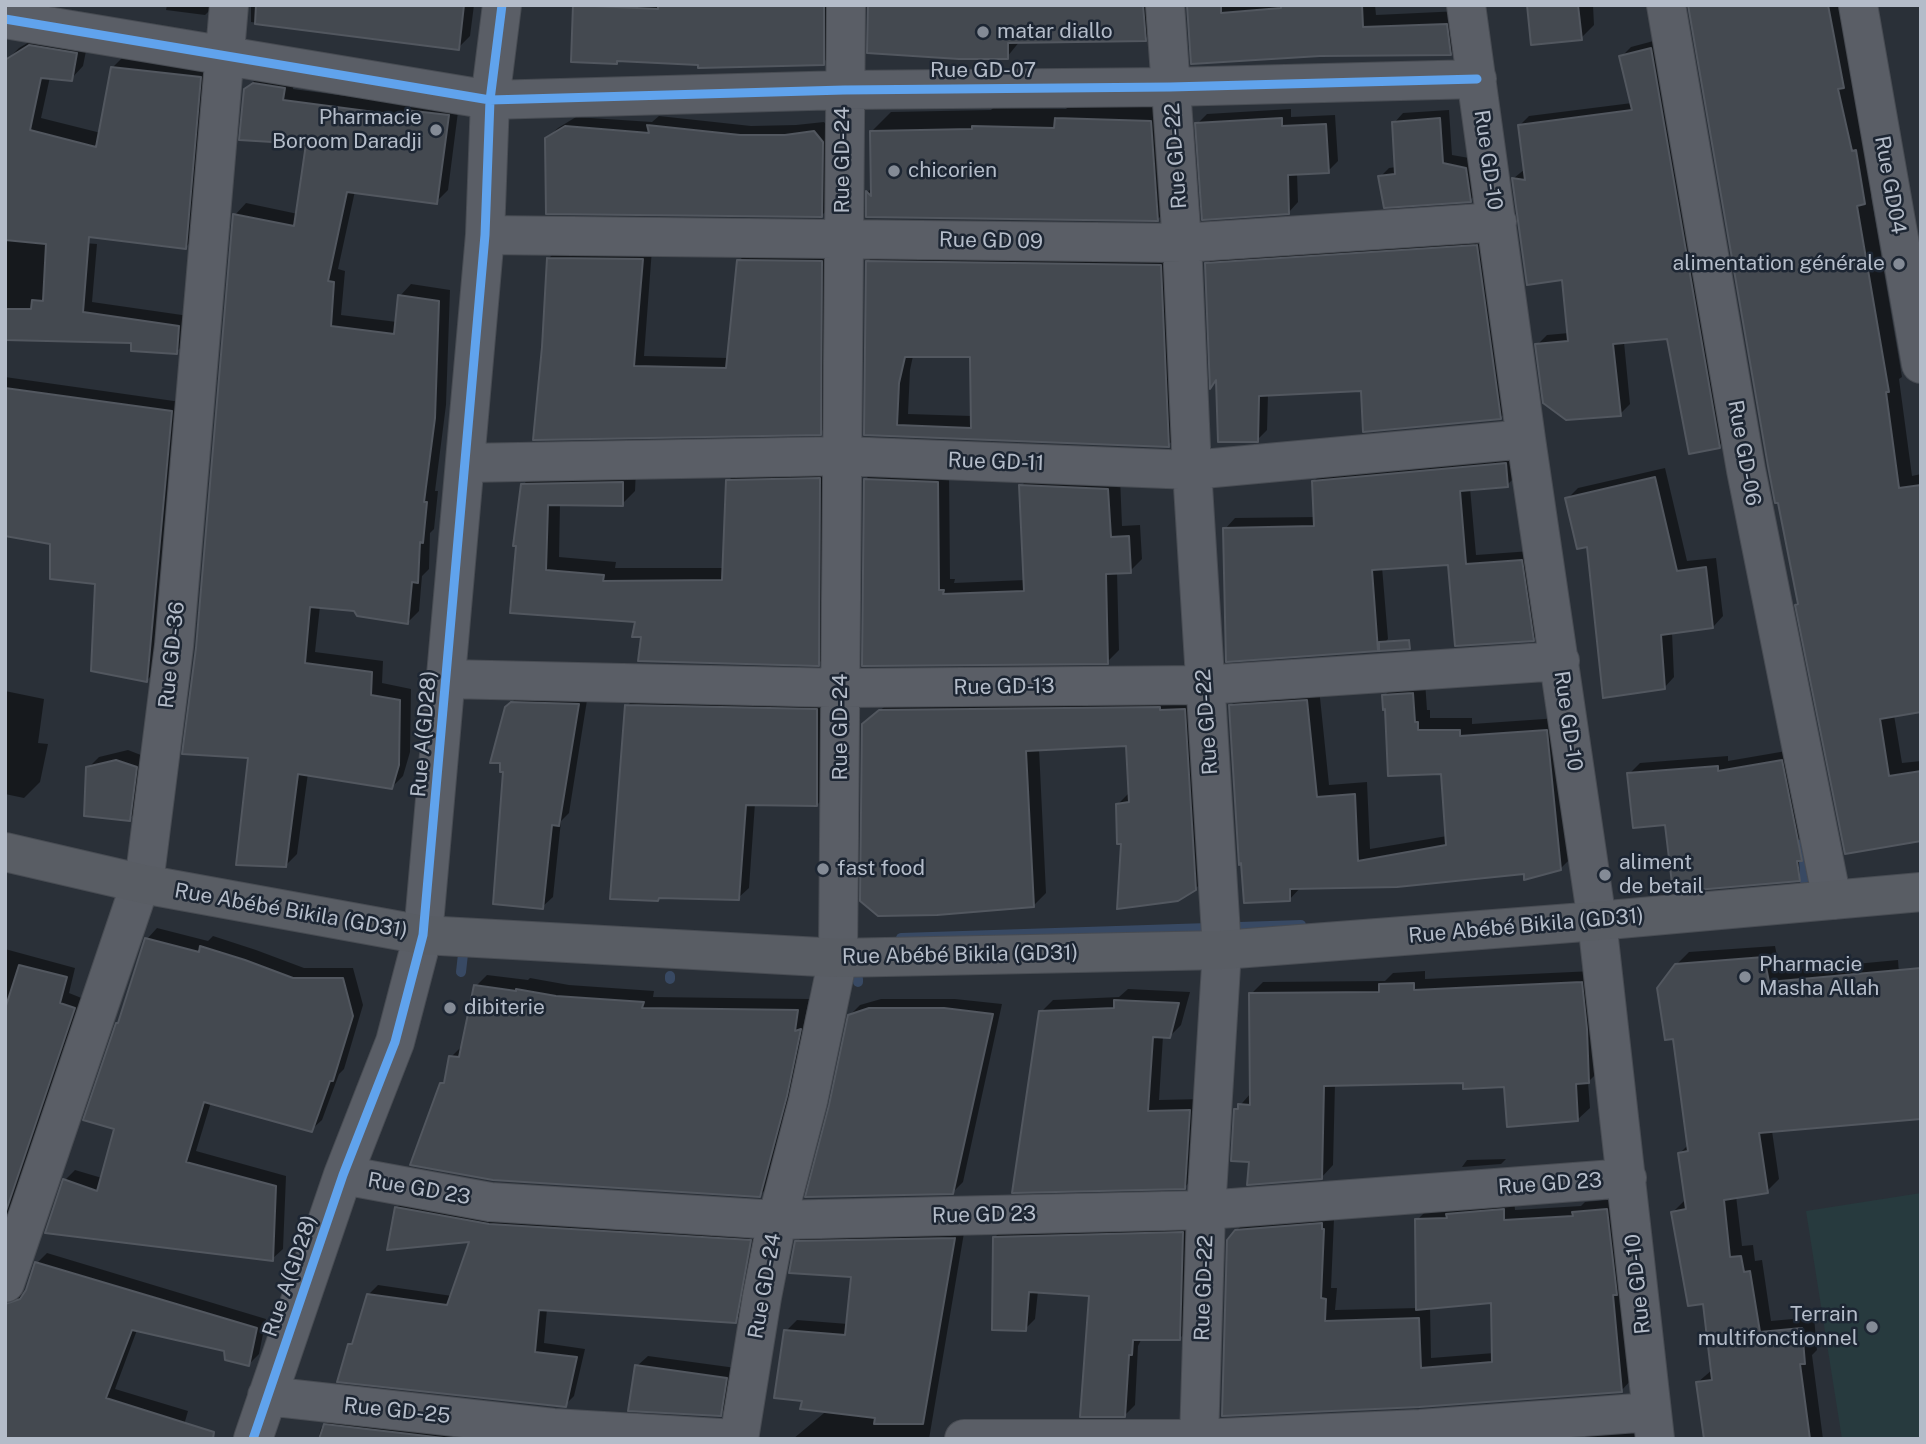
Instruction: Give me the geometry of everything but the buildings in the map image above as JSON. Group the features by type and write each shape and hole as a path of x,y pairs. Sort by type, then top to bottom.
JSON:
{"main road":[{"name":"Rue Abébé Bikila (GD31)","path":"5,852 142,884 423,935 838,958 1222,950 1597,921 1921,892"}],"street":[{"name":"Rue GD-36","path":"5,1283 142,884 174,646 229,5"},
{"name":"Rue A(GD28)","path":"253,1439 343,1175 395,1042 423,935 485,236 490,100 502,5"},
{"name":"Rue GD-24","path":"737,1439 777,1220 808,1101 838,958 846,5"},
{"name":"Rue GD-22","path":"1165,5 1182,243 1192,470 1222,950 1206,1210 1199,1439"},
{"name":"Rue GD-10","path":"1466,5 1597,921 1628,1178 1653,1425"},
{"name":"Rue GD-06","path":"1666,5 1746,470 1832,900"},
{"name":"Rue GD04","path":"1858,5 1921,364"},
{"name":"Rue GD-07","path":"5,19 490,100 844,90 1170,87 1477,79"},
{"name":"Rue GD 09","path":"485,236 1182,243 1497,222"},
{"name":"Rue GD-11","path":"465,463 843,456 1192,470 1526,439"},
{"name":"Rue GD-13","path":"447,680 842,688 1205,685 1560,661"},
{"name":"Rue GD 23","path":"343,1175 490,1202 777,1220 1206,1210 1628,1178"},
{"name":"Rue GD-25","path":"267,1396 553,1428 737,1439"},
{"path":"964,1439 1199,1439 1420,1429 1653,1425"}],"green space":[{"name":"Terrain multifonctionnel","path":"1921,1193 1921,1439 1842,1439 1806,1211"}],"waterway":[{"path":"1803,843 1806,897"},
{"path":"901,938 1301,925"},
{"path":"461,972 464,945"}],"cycle path":[{"path":"253,1439 343,1175 395,1042 423,935 485,235 490,100 502,5"},
{"path":"5,19 490,100 844,90 1170,87 1477,79"}],"place":[{"name":"matar diallo","path":"983,32"},
{"name":"Pharmacie Boroom Daradji","path":"436,130"},
{"name":"chicorien","path":"894,171"},
{"name":"alimentation générale","path":"1899,264"},
{"name":"fast food","path":"823,869"},
{"name":"aliment de betail","path":"1605,875"},
{"name":"Pharmacie Masha Allah","path":"1745,977"},
{"name":"dibiterie","path":"450,1008"},
{"name":"Terrain multifonctionnel","path":"1872,1327"}]}
